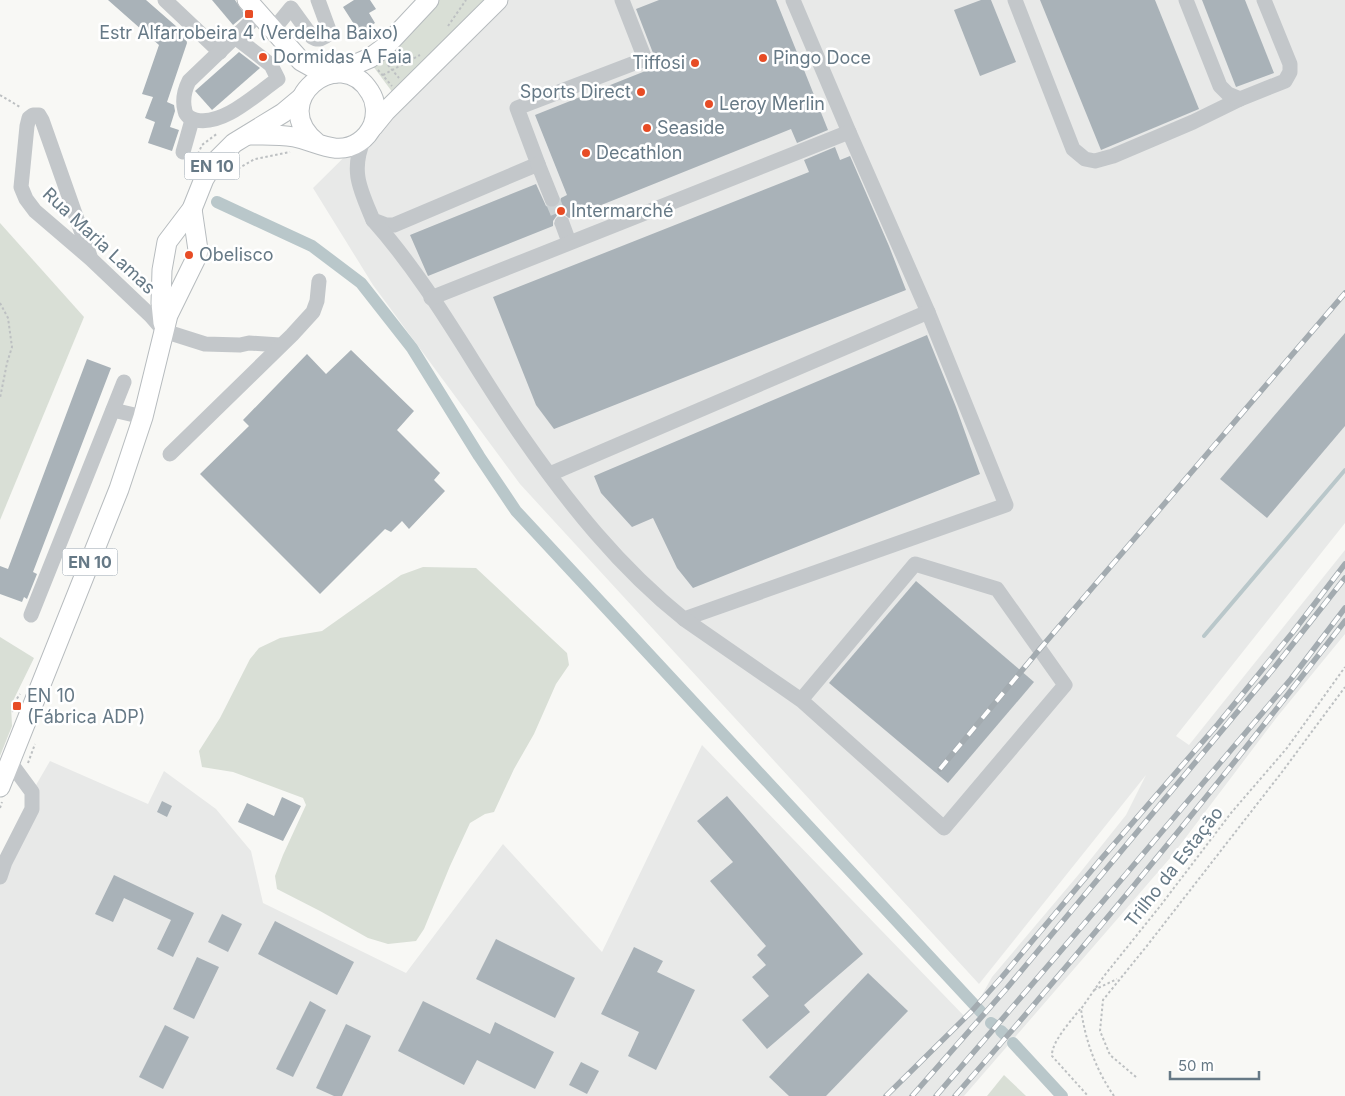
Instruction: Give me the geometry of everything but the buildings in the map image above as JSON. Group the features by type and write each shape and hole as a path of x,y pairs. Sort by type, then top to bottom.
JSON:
{"main road":[{"name":"EN 10","path":"248,135 295,137 332,149 341,149 357,144 386,111 498,0"},
{"name":"EN 10","path":"0,787 119,489 143,417 168,315 197,256 198,250 192,209 204,179 213,164 234,143 284,113 318,78 370,58 378,53 425,1"},
{"path":"253,7 301,61 305,73 303,94 299,106 301,123 305,131 317,143"},
{"path":"301,61 330,74 351,76 366,85 371,92 376,108 375,117 366,136"},
{"path":"164,332 161,303 166,242 192,209"}],"street":[{"path":"165,0 220,52"},
{"path":"274,30 290,2 308,33 316,39 326,36 329,30 318,0"},
{"path":"552,199 517,108 645,59 622,0"},
{"path":"684,619 1006,505 928,312 793,0"},
{"path":"1015,0 1073,150 1084,159 1095,161 1113,156 1193,122 1240,99 1285,82 1290,72 1290,64 1264,0"},
{"path":"1186,0 1220,86 1228,94 1240,99"},
{"path":"235,37 270,65 278,78 228,114 214,121 202,122 192,120 185,114 184,89 189,81 235,37 253,7"},
{"path":"33,115 39,115 42,120 91,259"},
{"name":"Rua Maria Lamas","path":"33,115 29,118 27,126 21,187 26,199 35,211 91,259 152,316 164,332"},
{"path":"183,152 192,120"},
{"path":"431,298 849,132"},
{"path":"366,136 358,154 358,173 361,193 373,220 392,241 459,338 521,435 588,525 658,598 684,619 801,700 944,828 1065,685 997,589 915,564 801,700"},
{"path":"373,220 386,225 394,225 538,164"},
{"path":"562,223 569,242"},
{"path":"170,454 292,335 313,312 317,301 319,281"},
{"path":"550,474 928,312"},
{"path":"164,332 205,344 240,345 249,343 280,345"},
{"path":"31,615 124,382"},
{"path":"113,410 143,417"},
{"path":"0,877 5,862 32,810 32,792 10,762"}],"path":[{"path":"444,32 466,0"},
{"path":"378,53 393,69 408,90"},
{"path":"383,75 422,54"},
{"path":"0,95 33,115"},
{"path":"0,303 8,318 12,347 0,398"},
{"name":"Trilho da Estação","path":"1088,1096 1052,1056 1052,1050 1092,991 1231,813 1287,748 1345,667"},
{"path":"1136,1077 1110,1055 1100,1031 1103,1000 1282,772 1345,687"},
{"path":"13,713 12,706 21,692"},
{"path":"1092,991 1119,978"},
{"path":"1080,1009 1086,1037 1097,1065 1114,1096"}],"shaded area":[{"path":"436,0 487,0 393,93 373,66"},
{"path":"503,0 1345,0 1345,523 1176,736 1189,745 1345,550 1345,634 1277,717 1171,857 964,1096 0,1096 0,877 32,792 50,761 148,804 164,771 216,809 251,851 263,903 406,973 503,844 602,952 702,745 968,1020 992,977 1126,815 1146,775 979,984 520,484 373,285 313,188"},
{"path":"0,223 84,317 0,520"},
{"path":"423,567 476,568 567,653 569,665 556,684 534,734 514,769 494,812 485,814 470,823 424,929 416,941 388,944 368,938 277,889 275,876 306,805 303,798 233,772 202,767 199,751 220,718 250,659 259,648 280,638 322,631 401,575"},
{"path":"0,637 34,658 11,705 12,726 0,756"},
{"path":"1004,1075 1026,1096 987,1096"}],"waterway":[{"path":"217,202 312,246 361,283 412,348 479,456 516,511 981,1012"},
{"path":"1204,636 1345,470"},
{"path":"1001,1031 1004,1034"},
{"path":"1013,1043 1062,1096"}],"tunnel":[{"path":"552,199 562,223"}],"railway":[{"path":"940,769 1039,650 1345,293"},
{"path":"886,1096 971,1012 1002,977 1218,724 1293,632 1345,564"},
{"path":"912,1096 1007,988 1274,668 1345,578"},
{"path":"936,1096 1291,679 1345,608"},
{"path":"955,1096 1154,862 1345,621"}],"place":[{"name":"Estr Alfarrobeira 4 (Verdelha Baixo)","path":"249,14"},
{"name":"Dormidas A Faia","path":"263,57"},
{"name":"Pingo Doce","path":"763,58"},
{"name":"Tiffosi","path":"695,63"},
{"name":"Sports Direct","path":"641,92"},
{"name":"Leroy Merlin","path":"709,104"},
{"name":"Seaside","path":"647,128"},
{"name":"Decathlon","path":"586,153"},
{"name":"Intermarché","path":"561,211"},
{"name":"Obelisco","path":"189,255"},
{"name":"EN 10 (Fábrica ADP)","path":"17,706"}]}
